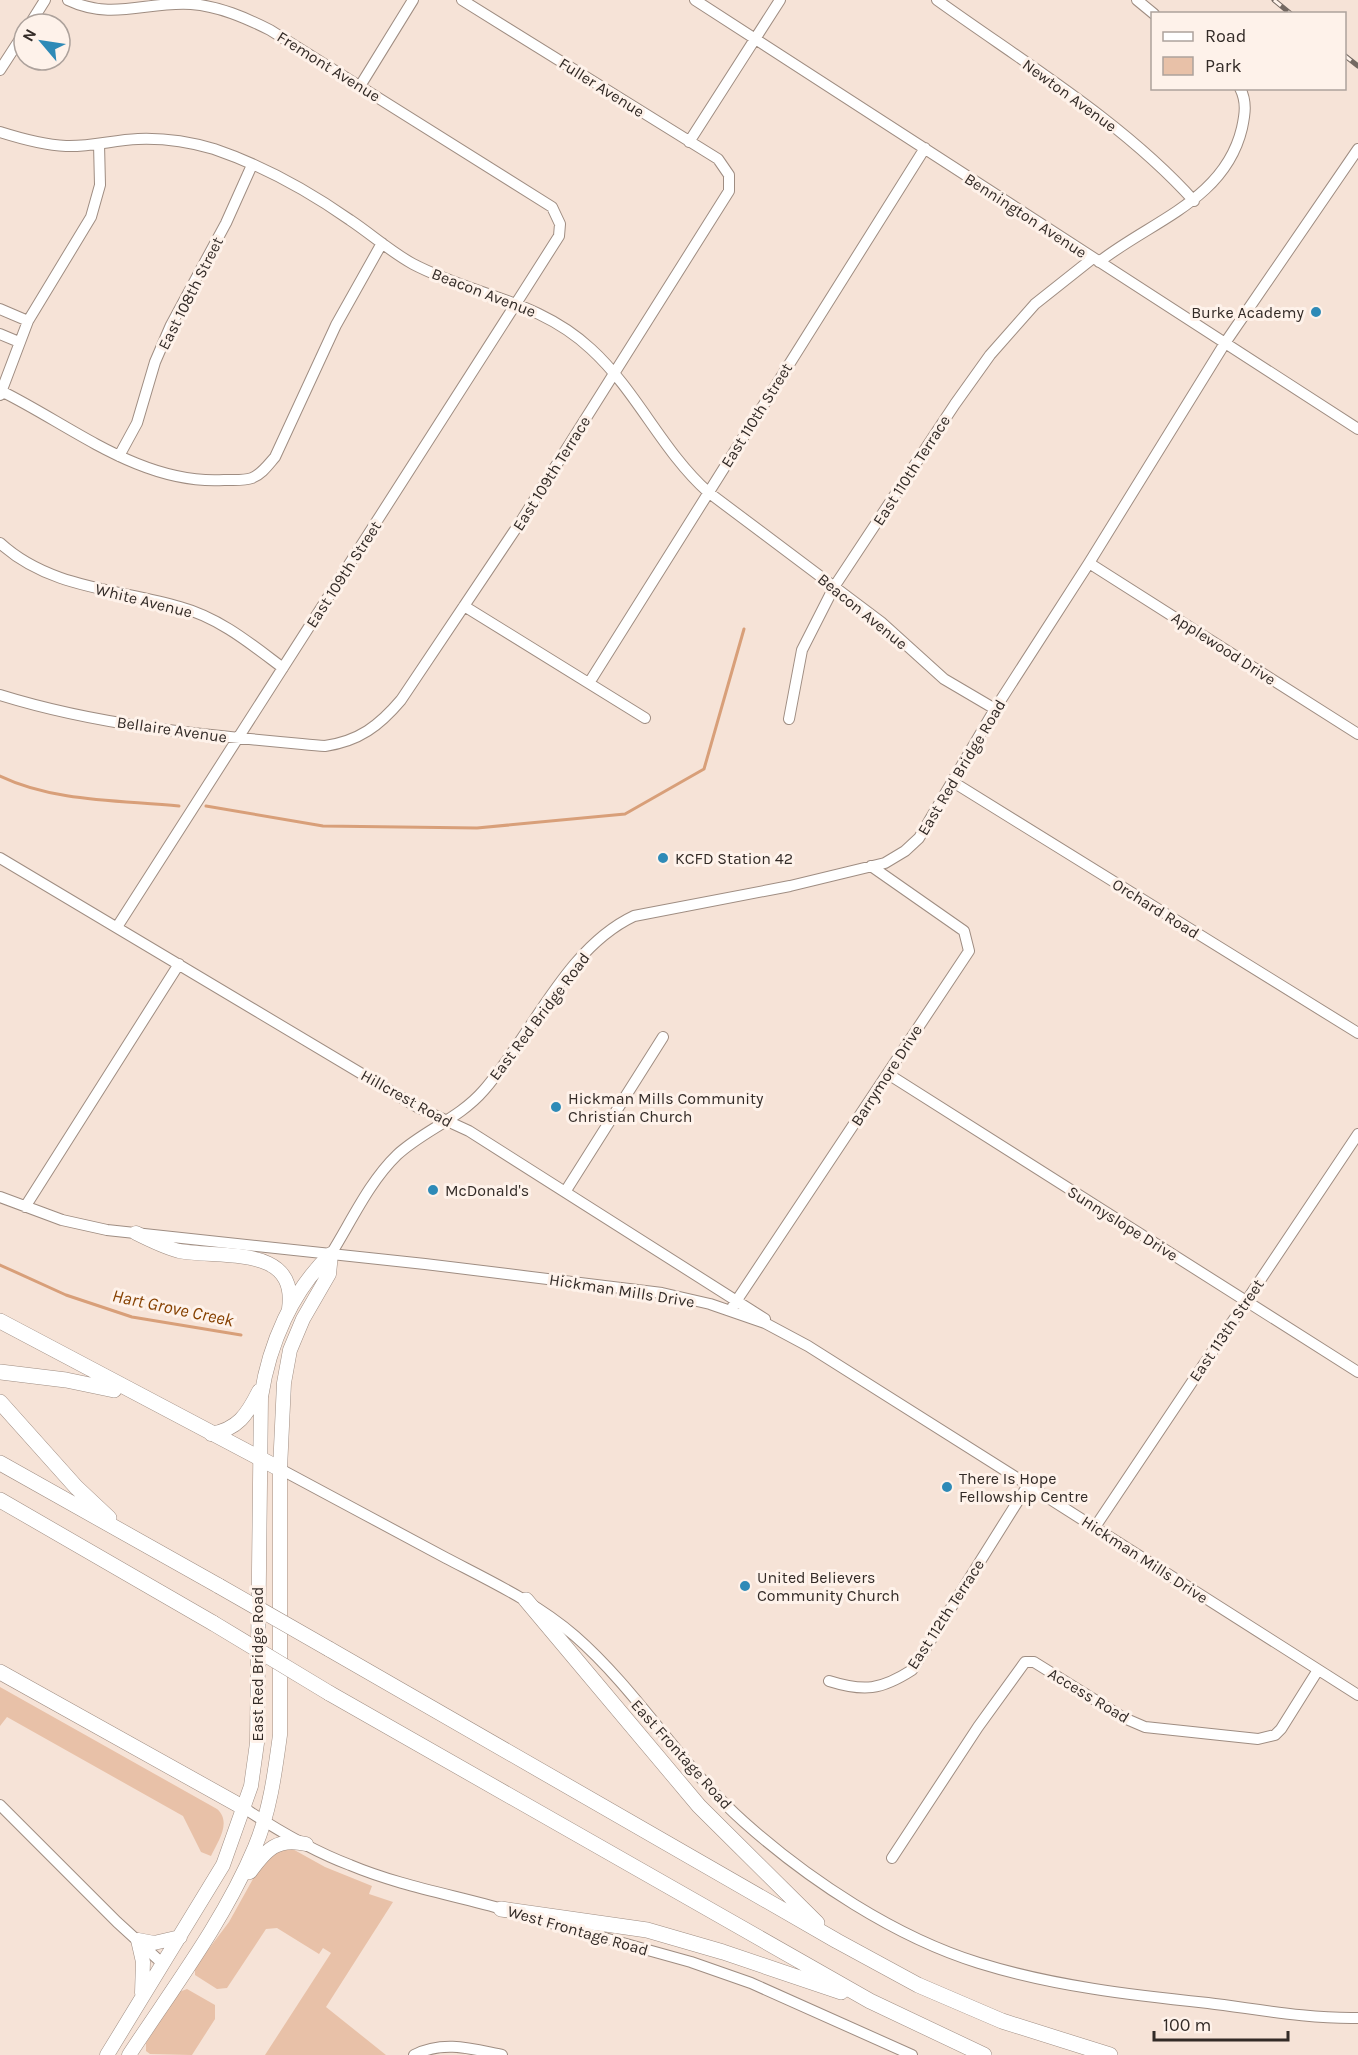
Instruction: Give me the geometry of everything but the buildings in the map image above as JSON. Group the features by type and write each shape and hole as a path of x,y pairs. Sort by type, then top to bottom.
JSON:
{"highway":[{"path":"0,1321 135,1395 280,1469"},
{"path":"0,1372 66,1380 135,1395"},
{"path":"0,1402 76,1487 127,1534"},
{"path":"0,1464 219,1586 837,1941 918,1985 1002,2021 1110,2055"},
{"path":"0,1500 329,1693 870,2001 984,2055"},
{"path":"526,1600 699,1806 837,1941"},
{"path":"0,1664 35,1692"},
{"path":"0,1672 244,1808"},
{"path":"501,1909 647,1930 723,1952 870,2001"}],"main road":[{"path":"136,1233 180,1251 271,1263 287,1279 290,1298 288,1313"},
{"name":"East Red Bridge Road","path":"107,2055 223,1865 251,1786 257,1743 258,1458 262,1384 265,1368 288,1313 316,1268 331,1254"},
{"name":"East Red Bridge Road","path":"129,2055 225,1905 251,1856 275,1777 280,1735 280,1469 284,1383 290,1350 303,1319 329,1274 331,1254"},
{"path":"211,1434 228,1431 240,1423 262,1384"},
{"path":"225,1905 267,1850 291,1841 306,1844"},
{"path":"179,1979 175,1961 187,1924"},
{"path":"142,1996 143,1962 138,1940 154,1943 180,1937"},
{"path":"163,1964 165,2000"}],"street":[{"name":"Fremont Avenue","path":"68,0 101,10 122,11 191,4 226,12 270,30 552,207 558,218"},
{"path":"360,86 413,0"},
{"name":"Fuller Avenue","path":"462,0 724,164 729,175 729,183"},
{"name":"Bennington Avenue","path":"695,0 1358,429"},
{"path":"689,142 780,0"},
{"name":"Newton Avenue","path":"937,0 1134,142 1166,169 1194,201"},
{"path":"1137,0 1152,12"},
{"path":"0,70 12,52"},
{"name":"East 110th Terrace","path":"789,719 802,650 834,587 990,355 1035,304 1096,260 1194,201 1218,179 1238,143 1246,111 1241,90"},
{"name":"Beacon Avenue","path":"0,132 29,141 67,146 138,139 181,141 215,150 252,165 316,198 410,262 441,278 517,302 568,330 614,373 686,472 708,492 881,622 944,679 995,709"},
{"path":"99,144 100,185 91,217 28,321 1,393 119,456 162,472 190,479 251,479 261,472 275,457 336,326 382,243"},
{"name":"East 110th Street","path":"589,683 925,148"},
{"name":"East Red Bridge Road","path":"331,1254 383,1171 410,1144 448,1122 487,1087 561,983 592,946 614,926 634,916 790,886 885,863 905,851 919,838 995,709 1089,563 1225,343 1358,149"},
{"name":"East 108th Street","path":"119,456 137,423 155,362 171,325 226,223 252,165"},
{"name":"East 109th Terrace","path":"347,742 366,734 384,720 464,606 729,191 729,183"},
{"name":"East 109th Street","path":"117,927 559,236 558,218"},
{"path":"0,309 28,321"},
{"path":"0,334 19,342"},
{"name":"White Avenue","path":"0,543 32,567 59,579 181,607 201,614 235,632 283,668"},
{"name":"Applewood Drive","path":"1089,563 1358,734"},
{"path":"464,606 645,718"},
{"name":"Bellaire Avenue","path":"0,695 30,704 153,730 325,746 347,742"},
{"name":"Orchard Road","path":"954,782 1358,1033"},
{"name":"Hillcrest Road","path":"0,858 419,1108 469,1131 808,1346"},
{"name":"Barrymore Drive","path":"730,1311 969,951 964,931 871,866"},
{"path":"25,1207 179,964"},
{"path":"565,1192 663,1037"},
{"name":"Sunnyslope Drive","path":"888,1074 1358,1372"},
{"name":"East 113th Street","path":"1095,1527 1358,1134"},
{"name":"Hickman Mills Drive","path":"0,1197 62,1220 108,1230 651,1292 730,1311 765,1323 808,1346 1358,1695"},
{"name":"East Frontage Road","path":"280,1469 526,1600 574,1635 608,1670 701,1780 742,1820 783,1855 822,1883 885,1920 977,1962 1031,1977 1135,1995 1323,2017 1358,2018"},
{"name":"East 112th Terrace","path":"829,1681 850,1688 874,1688 892,1683 912,1670 1028,1485"},
{"name":"Access Road","path":"892,1858 978,1727 1025,1662 1034,1662 1124,1718 1145,1727 1258,1739 1275,1735 1281,1729 1318,1670"},
{"path":"0,1805 117,1922 163,1964"},
{"name":"West Frontage Road","path":"244,1808 263,1821 350,1865 691,1962 731,1976 912,2055"},
{"path":"414,2055 438,2046 454,2045 502,2055"}],"green space":[{"path":"0,1687 217,1809 224,1826 211,1856 201,1852 183,1816 7,1717 0,1726"},
{"path":"289,1847 325,1867 372,1886 369,1894 393,1902 326,2007 386,2055 265,2055 331,1953 323,1948 319,1954 277,1928 266,1929 227,1988 217,1989 195,1975 195,1967 229,1922 264,1859 271,1852"},
{"path":"187,1989 215,2005 215,2019 192,2055 150,2054 146,2051 146,2043 179,1992"}],"waterway":[{"path":"206,806 323,826 477,828 625,814 704,769 744,629"},
{"path":"0,776 21,785 65,795 179,806"},
{"name":"Hart Grove Creek","path":"0,1265 66,1295 132,1317 241,1335"}],"railway":[{"path":"1274,0 1289,12"},
{"path":"1346,57 1358,66"}],"place":[{"name":"Burke Academy","path":"1316,312"},
{"name":"KCFD Station 42","path":"663,858"},
{"name":"Hickman Mills Community Christian Church","path":"556,1107"},
{"name":"McDonald's","path":"433,1190"},
{"name":"There Is Hope Fellowship Centre","path":"947,1487"},
{"name":"United Believers Community Church","path":"745,1586"}]}
